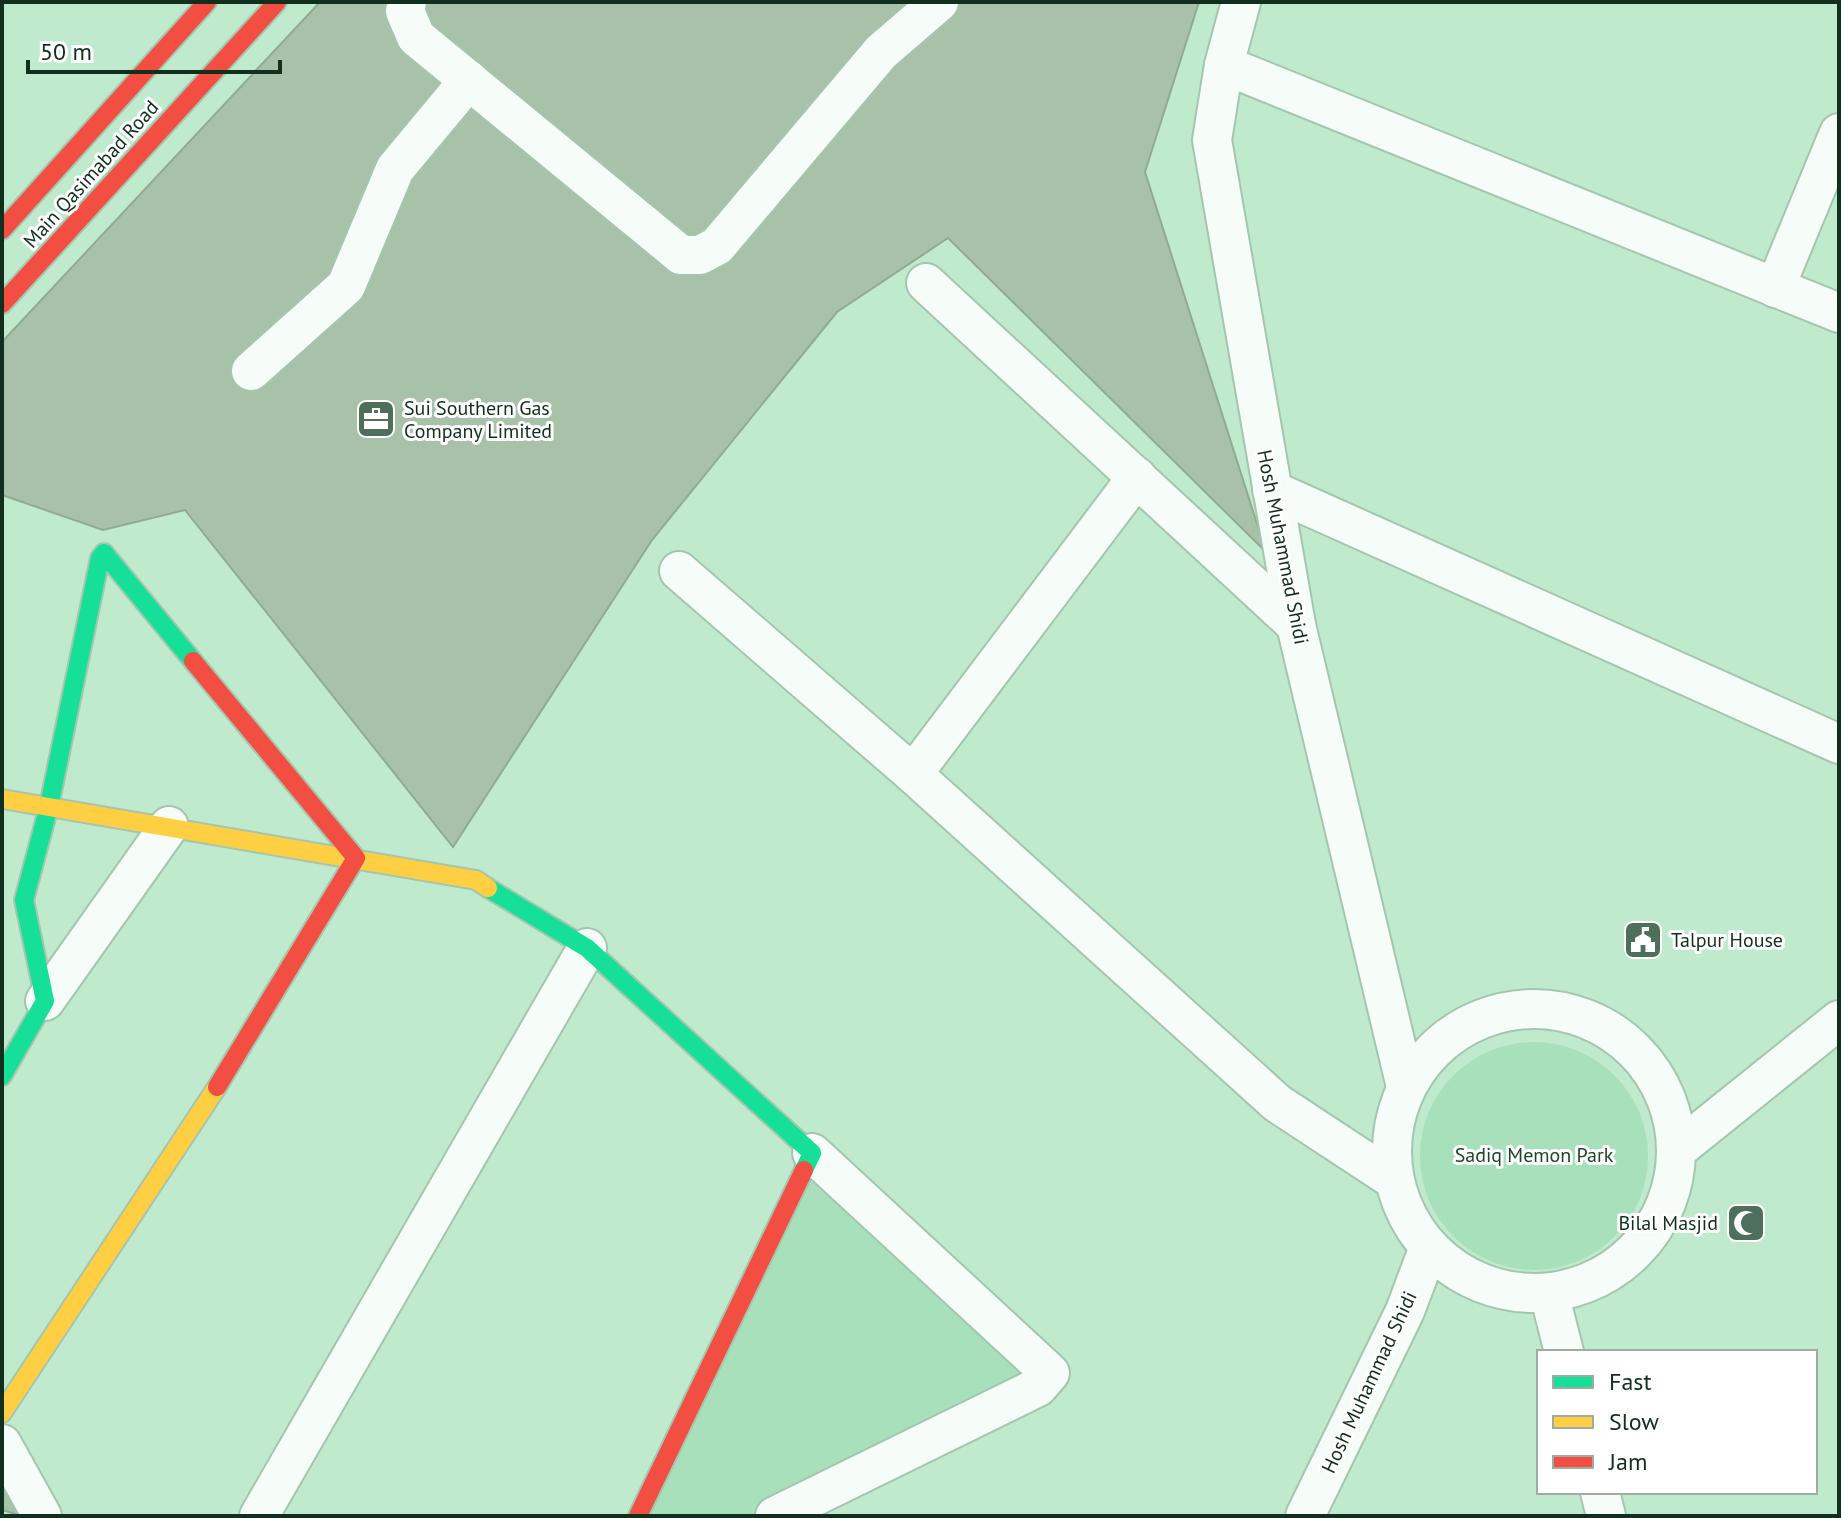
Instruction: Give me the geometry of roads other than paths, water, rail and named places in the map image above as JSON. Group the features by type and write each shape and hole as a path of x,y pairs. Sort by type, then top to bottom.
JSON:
{"street":[{"name":"Main Qasimabad Road","path":"2,230 207,2"},
{"name":"Main Qasimabad Road","path":"2,304 277,2"},
{"path":"407,2 405,11 416,37 681,255 700,255 717,246 881,52 939,2"},
{"name":"Hosh Muhammad Shidi","path":"1241,2 1224,65 1212,140 1296,625 1406,1087"},
{"path":"1224,65 1839,313"},
{"path":"251,371 346,286 395,169 469,80"},
{"path":"1775,288 1839,133"},
{"path":"926,283 1296,625"},
{"path":"913,774 1137,477"},
{"path":"1272,490 1839,744"},
{"path":"45,1001 24,900 49,806 100,558 104,553 356,858"},
{"path":"679,571 913,774 1277,1103 1394,1180"},
{"path":"2,799 476,880 587,948 1050,1373 1038,1387 775,1516"},
{"path":"2,1076 45,1001 169,826"},
{"path":"2,1413 240,1053 356,858"},
{"path":"259,1516 587,948"},
{"path":"1518,1008 1565,1012 1609,1029 1645,1061 1668,1103 1677,1150 1673,1185 1661,1218 1641,1247 1614,1270 1594,1280 1549,1293 1505,1291 1464,1275 1429,1247 1407,1216 1394,1180 1392,1133 1406,1087 1433,1049 1472,1022 1518,1008"},
{"path":"1677,1150 1839,1020"},
{"path":"638,1516 812,1153"},
{"name":"Hosh Muhammad Shidi","path":"1305,1516 1405,1311 1429,1247"},
{"path":"1549,1293 1563,1350"},
{"path":"2,1444 42,1516"},
{"path":"1600,1494 1606,1516"}],"place":[{"name":"Sui Southern Gas Company Limited","path":"376,419"},
{"name":"Talpur House","path":"1643,940"},
{"name":"Bilal Masjid","path":"1746,1223"}],"park label":[{"name":"Sadiq Memon Park","path":"1534,1155"}]}
